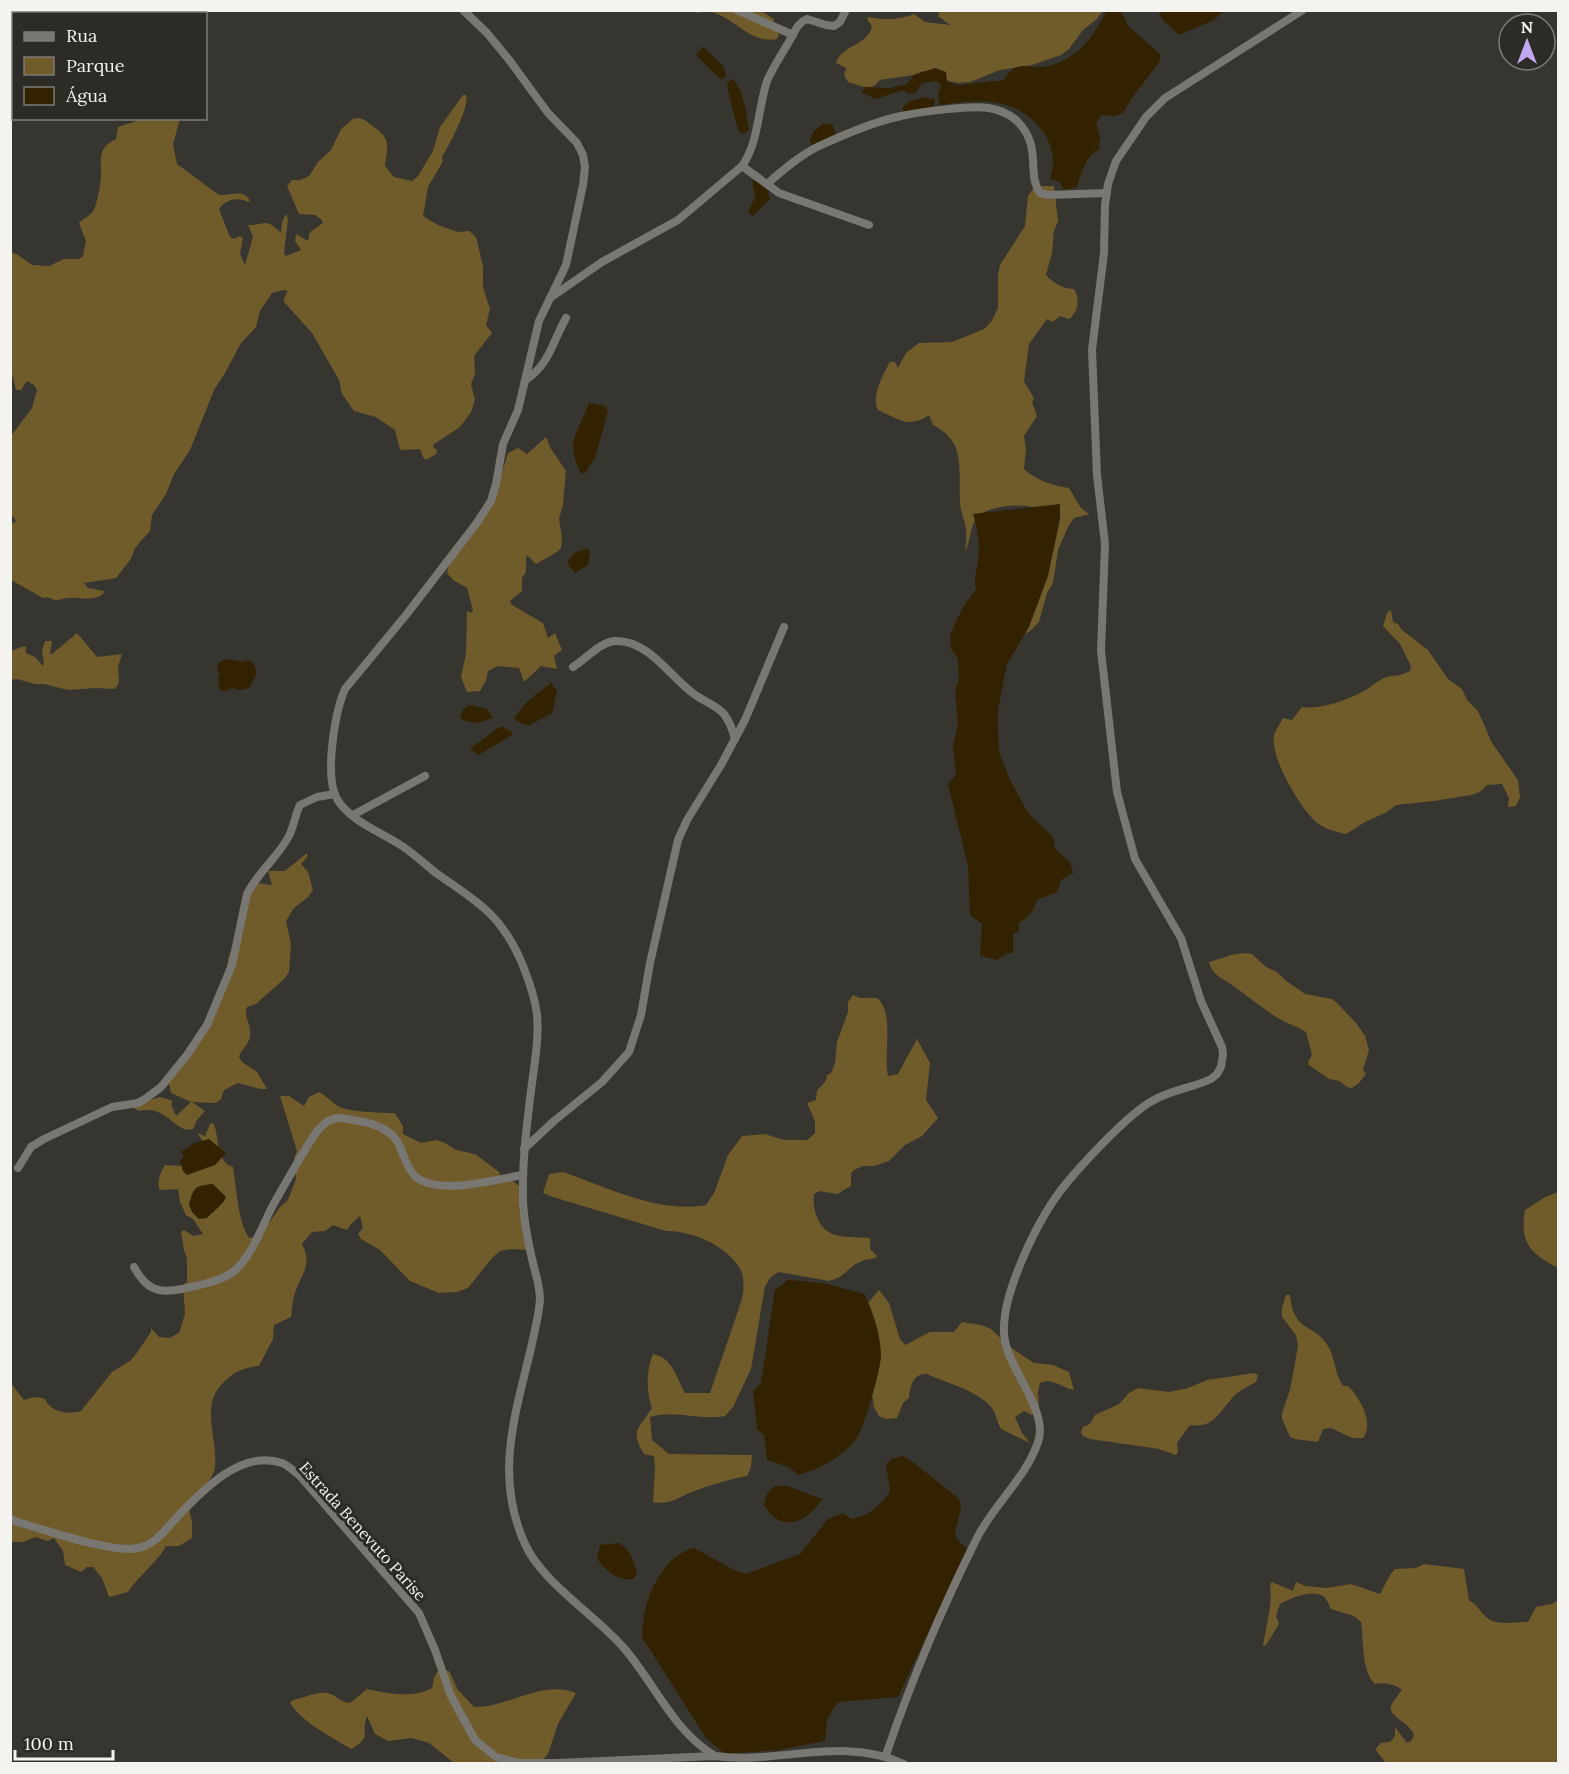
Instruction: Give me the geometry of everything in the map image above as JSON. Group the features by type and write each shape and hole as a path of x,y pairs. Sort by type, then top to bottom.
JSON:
{"street":[{"path":"463,10 493,40 548,113 577,143 583,155 585,167 583,185 566,265 539,321 518,410 503,444 496,484 490,501 476,524 413,607 345,689 339,703 333,740 335,794 346,811 404,848 497,919 520,959 530,982 537,1013 537,1041 522,1175 527,1240 540,1298 510,1441 508,1462 513,1508 523,1540 538,1566 611,1634 630,1655 692,1740 715,1756"},
{"path":"737,10 793,36"},
{"path":"549,298 602,262 678,220 742,166 753,140 767,82 802,21 811,20 834,26 840,22 846,10"},
{"path":"886,1755 906,1696 978,1536 1024,1469 1040,1440 1040,1422 1005,1340 1005,1314 1017,1272 1029,1246 1061,1190 1109,1138 1152,1101 1212,1079 1217,1074 1222,1061 1222,1047 1201,1001 1181,938 1135,859 1116,792 1101,651 1105,544 1098,493 1092,350 1104,254 1107,193 1116,161 1146,117 1166,98 1303,10"},
{"path":"766,184 788,165 818,147 882,122 901,116 987,107 1015,119 1031,140 1040,193 1048,195 1107,193"},
{"path":"742,166 779,193 869,225"},
{"path":"526,380 541,369 566,318"},
{"path":"524,1149 554,1120 602,1082 629,1052 641,1015 650,963 678,840 687,820 735,740 784,627"},
{"path":"573,667 608,642 617,641 637,646 662,664 688,689 719,710 728,721 735,740"},
{"path":"353,815 425,776"},
{"path":"18,1168 31,1147 44,1139 112,1107 145,1100 161,1087 187,1056 207,1025 232,966 247,894 253,883 277,855 289,836 300,805 316,797 335,794"},
{"path":"134,1267 142,1281 157,1290 176,1290 197,1286 234,1272 245,1260 274,1203 309,1144 329,1120 338,1118 366,1122 386,1130 396,1140 410,1172 427,1183 475,1184 522,1175"},
{"name":"Estrada Benevuto Parise","path":"10,1518 17,1522 115,1549 138,1548 156,1540 196,1497 227,1473 243,1464 262,1461 282,1463 300,1476 419,1613 451,1696 475,1740 496,1757 519,1763 557,1763 715,1756 740,1758 833,1750 866,1751 886,1755 903,1764"}],"green space":[{"path":"695,11 761,11 774,19 773,23 779,35 777,39 761,39 717,14 695,13"},
{"path":"940,11 1103,11 1061,55 1032,65 1000,70 970,82 958,83 945,80 924,71 880,80 868,88 848,82 844,75 846,68 836,63 844,52 870,33 872,26 868,17 891,19 914,14 925,22 950,25 938,16"},
{"path":"463,95 466,95 465,108 458,126 442,157 443,161 428,187 423,216 438,225 458,232 469,231 476,237 483,266 483,287 490,309 486,325 492,333 474,356 475,374 471,384 475,400 471,412 460,427 434,444 436,454 426,460 420,449 400,450 395,430 376,417 354,411 342,394 339,380 312,333 284,302 288,291 272,293 260,311 256,327 241,343 214,390 190,450 152,515 150,531 135,548 131,559 116,578 84,583 88,588 104,591 103,594 90,599 55,600 43,598 11,580 11,524 16,521 11,514 11,436 32,408 37,390 27,381 21,390 16,390 10,366 11,252 32,265 49,266 64,259 79,259 83,256 86,241 79,223 95,207 103,150 116,139 118,127 140,120 180,120 173,144 177,164 219,195 240,194 250,201 232,200 219,209 230,237 243,238 240,254 245,265 253,237 248,225 268,223 281,233 282,222 286,214 288,219 284,253 286,256 301,250 295,241 296,234 308,241 310,232 323,223 315,215 299,214 287,186 292,180 300,180 309,176 318,162 331,150 341,129 353,119 365,120 382,134 387,142 385,166 394,177 412,181 418,176 433,151 440,127"},
{"path":"1054,186 1058,221 1046,275 1059,285 1074,289 1078,305 1069,319 1060,316 1053,322 1047,319 1029,344 1024,382 1034,398 1032,402 1037,416 1024,436 1026,449 1024,469 1045,482 1069,488 1081,508 1089,514 1074,518 1068,527 1058,550 1053,583 1047,593 1039,622 1005,648 1041,511 1017,505 987,511 975,520 965,552 966,532 960,505 960,468 956,448 944,432 933,425 929,415 915,421 904,421 878,410 876,399 890,362 895,362 898,368 906,353 919,343 952,342 984,329 991,322 998,308 1000,265 1025,226 1028,196 1034,188"},
{"path":"546,437 566,471 563,505 559,519 561,548 536,564 528,556 526,557 522,591 510,601 512,605 543,623 548,638 555,633 562,650 554,656 557,669 541,666 524,682 519,668 498,666 488,671 486,681 480,691 467,692 461,677 466,654 467,611 471,613 473,610 467,588 453,580 447,573 448,567 496,492 508,453 518,448 527,454"},
{"path":"1391,610 1393,622 1428,650 1448,679 1462,689 1467,700 1478,711 1492,743 1518,780 1520,797 1516,806 1508,807 1509,798 1502,784 1487,785 1480,792 1471,795 1396,805 1346,834 1320,825 1296,797 1277,756 1274,744 1276,731 1283,718 1292,720 1302,707 1325,706 1341,701 1356,695 1383,678 1410,671 1411,666 1400,644 1383,626 1387,613"},
{"path":"77,633 97,657 122,654 118,667 119,683 115,689 68,690 17,679 11,680 11,651 24,646 26,653 35,657 43,666 42,651 45,641 52,641 50,653 52,654"},
{"path":"307,853 307,857 301,864 308,872 313,890 294,908 286,921 291,944 289,972 256,1004 247,1007 246,1011 250,1036 239,1057 242,1062 257,1072 267,1089 238,1083 224,1090 221,1099 216,1103 192,1102 205,1111 193,1129 187,1130 157,1112 139,1111 130,1106 160,1097 173,1101 171,1104 176,1116 191,1102 171,1093 168,1080 196,1047 226,974 228,959 240,928 245,904 256,883 272,885 268,871 285,871"},
{"path":"1247,953 1252,954 1266,967 1277,972 1305,994 1332,999 1356,1023 1365,1036 1369,1050 1363,1070 1366,1074 1359,1083 1352,1088 1347,1087 1339,1081 1329,1079 1309,1065 1308,1062 1312,1055 1306,1032 1276,1017 1220,977 1213,971 1209,962"},
{"path":"853,995 860,998 877,998 886,1013 888,1076 898,1074 917,1039 930,1063 926,1100 938,1118 922,1136 905,1145 889,1161 854,1170 851,1173 851,1186 837,1194 820,1191 814,1194 816,1214 826,1230 839,1236 870,1238 870,1249 877,1256 854,1265 840,1277 829,1281 779,1272 771,1277 765,1286 751,1369 733,1407 725,1416 669,1414 650,1417 652,1440 669,1454 752,1455 751,1467 747,1476 709,1486 665,1503 653,1502 654,1456 644,1454 637,1434 640,1425 652,1408 648,1381 653,1354 660,1356 670,1364 685,1393 710,1393 742,1299 744,1287 742,1275 733,1259 707,1240 686,1233 666,1231 543,1193 549,1174 563,1172 633,1198 670,1206 706,1205 714,1193 728,1155 742,1136 765,1134 784,1140 807,1140 815,1133 815,1121 807,1103 816,1100 817,1091 827,1078 826,1076 831,1073 835,1063 837,1042 848,1012 848,1002"},
{"path":"319,1092 342,1108 349,1110 395,1113 403,1126 403,1134 421,1143 436,1140 456,1150 475,1154 499,1172 501,1178 510,1179 519,1186 527,1250 500,1251 468,1288 457,1292 439,1293 410,1281 380,1250 361,1239 358,1234 363,1228 360,1216 347,1230 333,1225 325,1231 312,1232 302,1244 306,1264 294,1296 291,1317 274,1325 273,1339 259,1366 233,1374 218,1389 213,1399 211,1421 215,1467 208,1482 188,1504 192,1538 179,1546 166,1546 128,1592 109,1597 102,1578 93,1567 87,1567 81,1572 65,1565 63,1551 54,1538 48,1541 35,1537 24,1542 11,1542 10,1382 24,1400 40,1397 55,1410 71,1413 81,1411 112,1372 130,1361 136,1354 151,1332 151,1328 159,1337 169,1338 179,1333 185,1314 183,1285 187,1282 187,1259 181,1232 184,1230 193,1236 203,1234 193,1219 186,1215 180,1202 178,1189 159,1189 159,1179 165,1165 183,1166 207,1147 197,1133 205,1136 210,1124 213,1123 223,1160 233,1167 245,1230 249,1238 260,1236 280,1207 288,1200 296,1179 294,1158 297,1151 280,1096 289,1096 304,1106 309,1097"},
{"path":"1558,1192 1558,1268 1541,1258 1529,1246 1524,1231 1524,1221 1525,1210 1545,1197"},
{"path":"879,1290 889,1303 900,1339 905,1345 930,1332 954,1332 962,1322 981,1325 991,1329 1010,1347 1034,1363 1053,1365 1069,1372 1074,1390 1049,1381 1040,1383 1039,1408 1032,1415 1024,1411 1015,1417 1022,1433 1030,1443 1001,1429 993,1409 985,1401 927,1374 915,1378 909,1398 903,1403 897,1418 886,1419 879,1416 874,1407 872,1393 868,1303"},
{"path":"1286,1295 1290,1295 1292,1307 1300,1322 1317,1333 1328,1346 1340,1381 1343,1386 1348,1386 1361,1403 1367,1425 1363,1438 1352,1438 1331,1428 1323,1429 1318,1442 1290,1437 1282,1419 1282,1413 1290,1390 1298,1346 1296,1335 1282,1317"},
{"path":"1254,1373 1258,1375 1256,1382 1237,1393 1216,1417 1205,1424 1190,1425 1177,1443 1176,1455 1159,1449 1090,1439 1083,1436 1081,1432 1083,1427 1090,1424 1095,1415 1119,1404 1129,1393 1138,1388 1169,1392 1188,1388 1207,1380"},
{"path":"1424,1564 1464,1569 1469,1600 1486,1617 1495,1622 1528,1622 1536,1607 1552,1604 1558,1600 1558,1763 1386,1763 1375,1749 1381,1743 1390,1742 1395,1736 1395,1727 1407,1743 1414,1735 1391,1710 1392,1704 1402,1690 1389,1684 1375,1684 1365,1664 1361,1622 1354,1616 1331,1609 1327,1600 1318,1594 1295,1597 1280,1604 1276,1616 1279,1624 1266,1645 1263,1646 1272,1582 1293,1591 1296,1582 1305,1586 1327,1588 1351,1584 1380,1594 1395,1569 1416,1568"},
{"path":"439,1669 449,1671 458,1690 474,1707 500,1703 550,1689 576,1693 558,1724 548,1754 539,1764 454,1763 429,1743 411,1738 388,1741 375,1734 367,1716 364,1738 351,1749 310,1724 290,1703 293,1700 323,1693 350,1703 367,1689 400,1694 417,1693 432,1688"}],"water":[{"path":"1107,11 1121,11 1128,26 1160,54 1160,61 1123,113 1114,116 1101,115 1096,124 1100,137 1099,149 1087,160 1077,187 1063,190 1061,183 1050,179 1053,163 1047,139 1033,120 1013,108 985,101 940,105 938,95 941,85 936,81 922,83 915,93 908,94 903,90 875,99 861,92 866,87 890,88 907,84 914,75 935,68 946,72 947,82 959,85 1004,80 1012,70 1020,66 1051,66 1082,48"},
{"path":"1158,11 1224,11 1214,20 1179,35 1162,19"},
{"path":"703,47 724,67 726,76 723,79 719,78 696,55"},
{"path":"733,79 744,103 749,129 746,133 740,133 738,129 727,86 728,82"},
{"path":"925,97 935,100 933,108 903,113 903,107 910,101"},
{"path":"822,124 832,124 836,135 813,147 810,140 813,132"},
{"path":"756,176 772,188 768,193 770,199 753,216 748,212 756,195 753,181"},
{"path":"589,403 605,406 608,411 595,458 585,473 581,474 573,445"},
{"path":"1060,504 1060,519 1048,576 1029,627 1007,664 998,709 998,730 999,752 1009,778 1028,813 1053,837 1055,849 1070,862 1073,873 1061,880 1057,892 1037,900 1030,913 1019,923 1019,931 1013,934 1013,953 1007,953 997,960 980,956 982,924 970,915 968,865 948,784 956,775 953,746 958,723 955,690 959,680 958,659 951,648 950,635 962,609 976,589 979,543 973,514"},
{"path":"588,548 590,553 588,565 575,573 567,562 576,552"},
{"path":"226,659 242,662 250,660 254,664 257,673 249,688 239,690 232,688 221,691 218,682 220,673 217,669 218,663"},
{"path":"551,683 557,691 552,713 528,726 518,722 514,718 528,701"},
{"path":"468,705 487,709 493,718 478,723 462,720 460,717"},
{"path":"501,726 512,732 512,735 478,755 470,749"},
{"path":"209,1139 226,1153 215,1165 187,1175 180,1161 184,1157 181,1152 194,1143"},
{"path":"213,1184 226,1197 225,1200 207,1218 199,1219 189,1205 192,1194 198,1187"},
{"path":"788,1280 823,1283 864,1294 876,1324 881,1349 875,1385 856,1439 830,1462 798,1475 789,1467 767,1460 764,1435 757,1429 753,1391 761,1383 775,1290"},
{"path":"903,1456 959,1499 961,1508 955,1532 957,1539 967,1549 898,1697 838,1702 827,1719 825,1741 779,1750 725,1754 706,1738 642,1637 645,1610 662,1571 682,1553 694,1548 746,1574 800,1554 828,1519 843,1513 852,1519 869,1513 878,1506 890,1492 886,1464 892,1459"},
{"path":"775,1486 787,1486 822,1499 802,1519 794,1522 778,1520 764,1505 767,1494"},
{"path":"619,1543 629,1552 633,1560 637,1574 633,1579 613,1574 597,1559 600,1545"}]}
